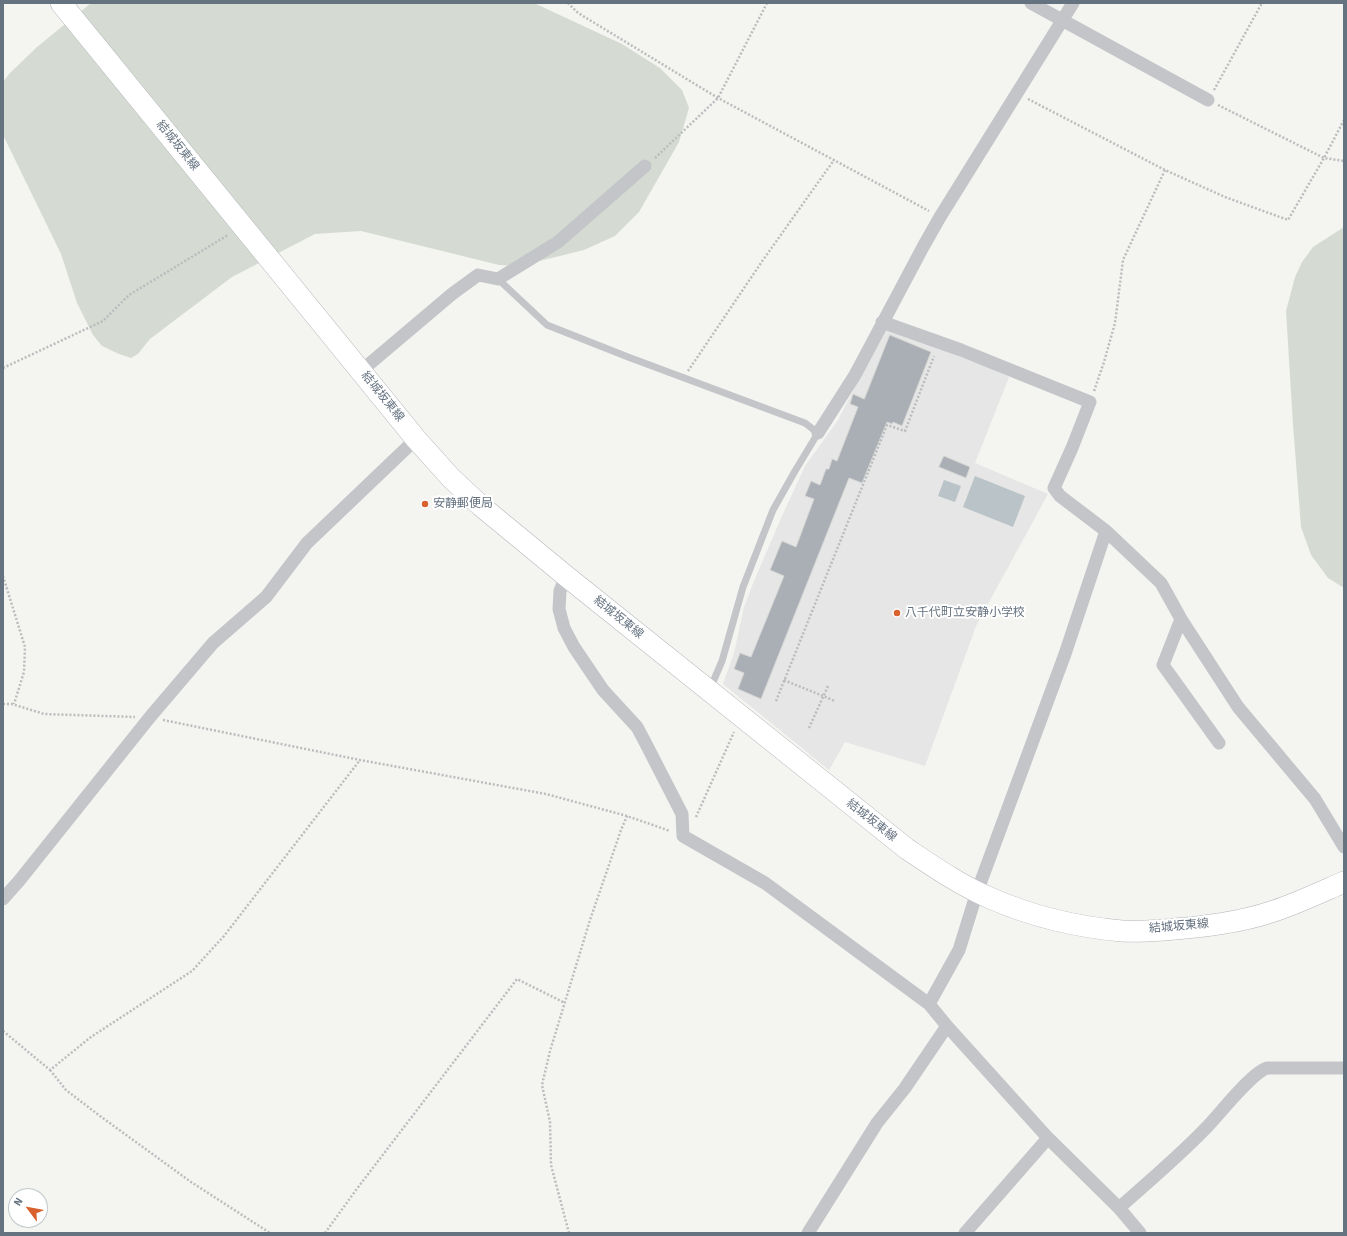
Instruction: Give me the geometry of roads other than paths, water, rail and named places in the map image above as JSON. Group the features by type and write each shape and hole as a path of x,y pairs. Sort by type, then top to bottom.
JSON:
{"main road":[{"name":"結城坂東線","path":"61,3 416,439 451,478 482,506 566,576 907,849 943,874 976,892 1011,906 1066,922 1123,931 1191,928 1232,922 1273,911 1344,882"}],"street":[{"path":"1031,3 1208,100"},
{"path":"818,433 855,375 882,322 940,217 1073,3"},
{"path":"361,370 452,294 478,275 498,279 558,242 645,166"},
{"path":"882,322 961,350 1090,402 1054,488 1060,496 1106,531 1161,583 1181,619 1238,707 1315,799 1344,847"},
{"path":"3,899 150,717 213,643 266,597 307,543 416,439"},
{"path":"929,1004 959,950 976,892 1065,654 1106,531"},
{"path":"566,576 560,591 559,609 564,628 574,647 603,690 637,727 682,814 685,837 765,883 929,1004 1048,1138 1120,1208 1140,1233"},
{"path":"1181,619 1163,665 1219,743"},
{"path":"808,1233 877,1123 905,1088 947,1026"},
{"path":"1120,1208 1204,1130 1253,1077 1264,1069 1344,1068"},
{"path":"965,1233 1048,1138"}],"lane":[{"path":"498,279 547,325 805,423 818,433 773,510 744,586 722,661 710,691"}],"place":[{"name":"安静郵便局","path":"425,504"},
{"name":"八千代町立安静小学校","path":"897,613"}]}
